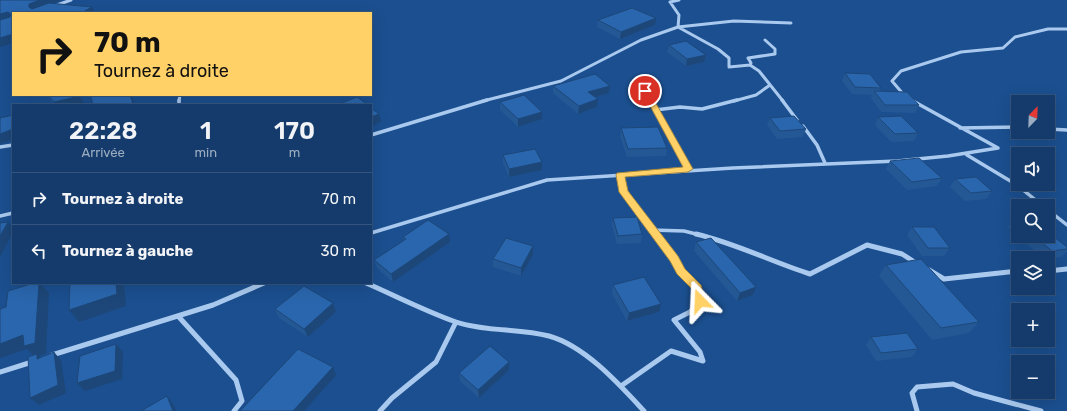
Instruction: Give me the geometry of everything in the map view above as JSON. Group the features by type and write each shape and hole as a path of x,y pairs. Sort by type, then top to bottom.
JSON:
{"street":[{"path":"50,8 71,0"},
{"path":"678,27 679,15 670,2 679,0"},
{"path":"372,135 477,103 560,81 641,40 678,27 703,22 754,22 763,20 791,23"},
{"path":"678,27 718,48 729,58 729,67 750,66 759,71 817,145 825,163"},
{"path":"372,233 432,216 529,184 547,180 688,169 967,155 998,148 907,98 892,81 901,71 961,52 1003,48 1015,37 1048,29 1067,29"},
{"path":"750,66 751,63 748,58 775,54 775,49 765,40"},
{"path":"640,81 688,169"},
{"path":"655,110 680,107 702,108 725,104 756,95 770,85"},
{"path":"960,128 1011,127"},
{"path":"1055,129 1067,130"},
{"path":"0,147 12,145"},
{"path":"967,155 1017,185 1034,199"},
{"path":"620,175 624,192 674,259 681,272 697,287 700,301 690,312 674,320 700,352 703,361 671,351 620,386"},
{"path":"0,216 12,213"},
{"path":"1055,216 1067,225"},
{"path":"651,230 684,231 717,239 778,264 810,274 867,245 902,254 920,265"},
{"path":"926,268 944,279 1011,272"},
{"path":"1055,270 1067,269"},
{"path":"49,356 213,305 262,284"},
{"path":"368,284 384,293 456,322 476,327 549,336 567,343 583,353 620,386 644,411"},
{"path":"178,316 236,380 242,401 234,411"},
{"path":"380,411 392,398 436,362 456,322"},
{"path":"0,372 35,361"},
{"path":"918,411 914,405 912,394 917,387 953,384 974,393 1041,411"}],"building":[{"path":"0,0 40,0 29,4 29,7 32,9 49,3 92,7 83,12 12,12 12,34 0,38 0,20 10,17 11,14 8,12 0,14"},
{"path":"632,8 656,18 621,32 598,20"},
{"path":"686,41 706,55 687,59 669,45"},
{"path":"845,73 870,74 881,88 855,87"},
{"path":"595,74 610,86 588,92 598,99 579,106 553,86"},
{"path":"874,91 907,92 919,105 885,105"},
{"path":"524,95 542,112 518,119 500,102"},
{"path":"49,96 80,96 54,102"},
{"path":"130,96 133,104 93,104 91,97"},
{"path":"357,97 367,104 340,104"},
{"path":"372,109 379,114 372,117"},
{"path":"12,115 12,129 0,134 0,118"},
{"path":"794,116 806,129 780,131 770,118"},
{"path":"901,116 918,133 895,134 878,117"},
{"path":"658,127 667,148 628,149 621,128"},
{"path":"535,149 542,162 509,169 503,155"},
{"path":"919,158 942,178 912,182 890,161"},
{"path":"976,177 992,191 971,193 955,179"},
{"path":"637,217 642,234 618,236 613,218"},
{"path":"428,220 449,234 391,274 374,260 406,239 403,237"},
{"path":"8,222 0,236 0,223"},
{"path":"912,227 934,227 950,248 928,248"},
{"path":"506,238 533,246 521,268 493,259"},
{"path":"711,238 756,287 740,293 696,242"},
{"path":"1055,238 1067,247 1067,249 1052,251 1042,243 1055,243"},
{"path":"921,259 979,322 941,328 886,265"},
{"path":"644,277 661,304 629,313 613,285"},
{"path":"31,284 39,284 35,343 24,346 23,335 0,344 0,309 6,307 8,291"},
{"path":"70,284 116,284 117,294 69,310"},
{"path":"304,286 333,303 304,329 275,309"},
{"path":"907,333 918,349 881,353 871,337"},
{"path":"116,344 115,371 77,383 80,356"},
{"path":"490,346 509,362 478,390 459,373"},
{"path":"298,349 333,367 293,411 240,411 254,396"},
{"path":"54,352 58,385 30,398 28,357 37,354 37,359"},
{"path":"167,396 173,411 141,411"}],"route":[{"path":"645,91 688,169 620,175 624,192 674,259 681,272 697,287 700,301"}]}
